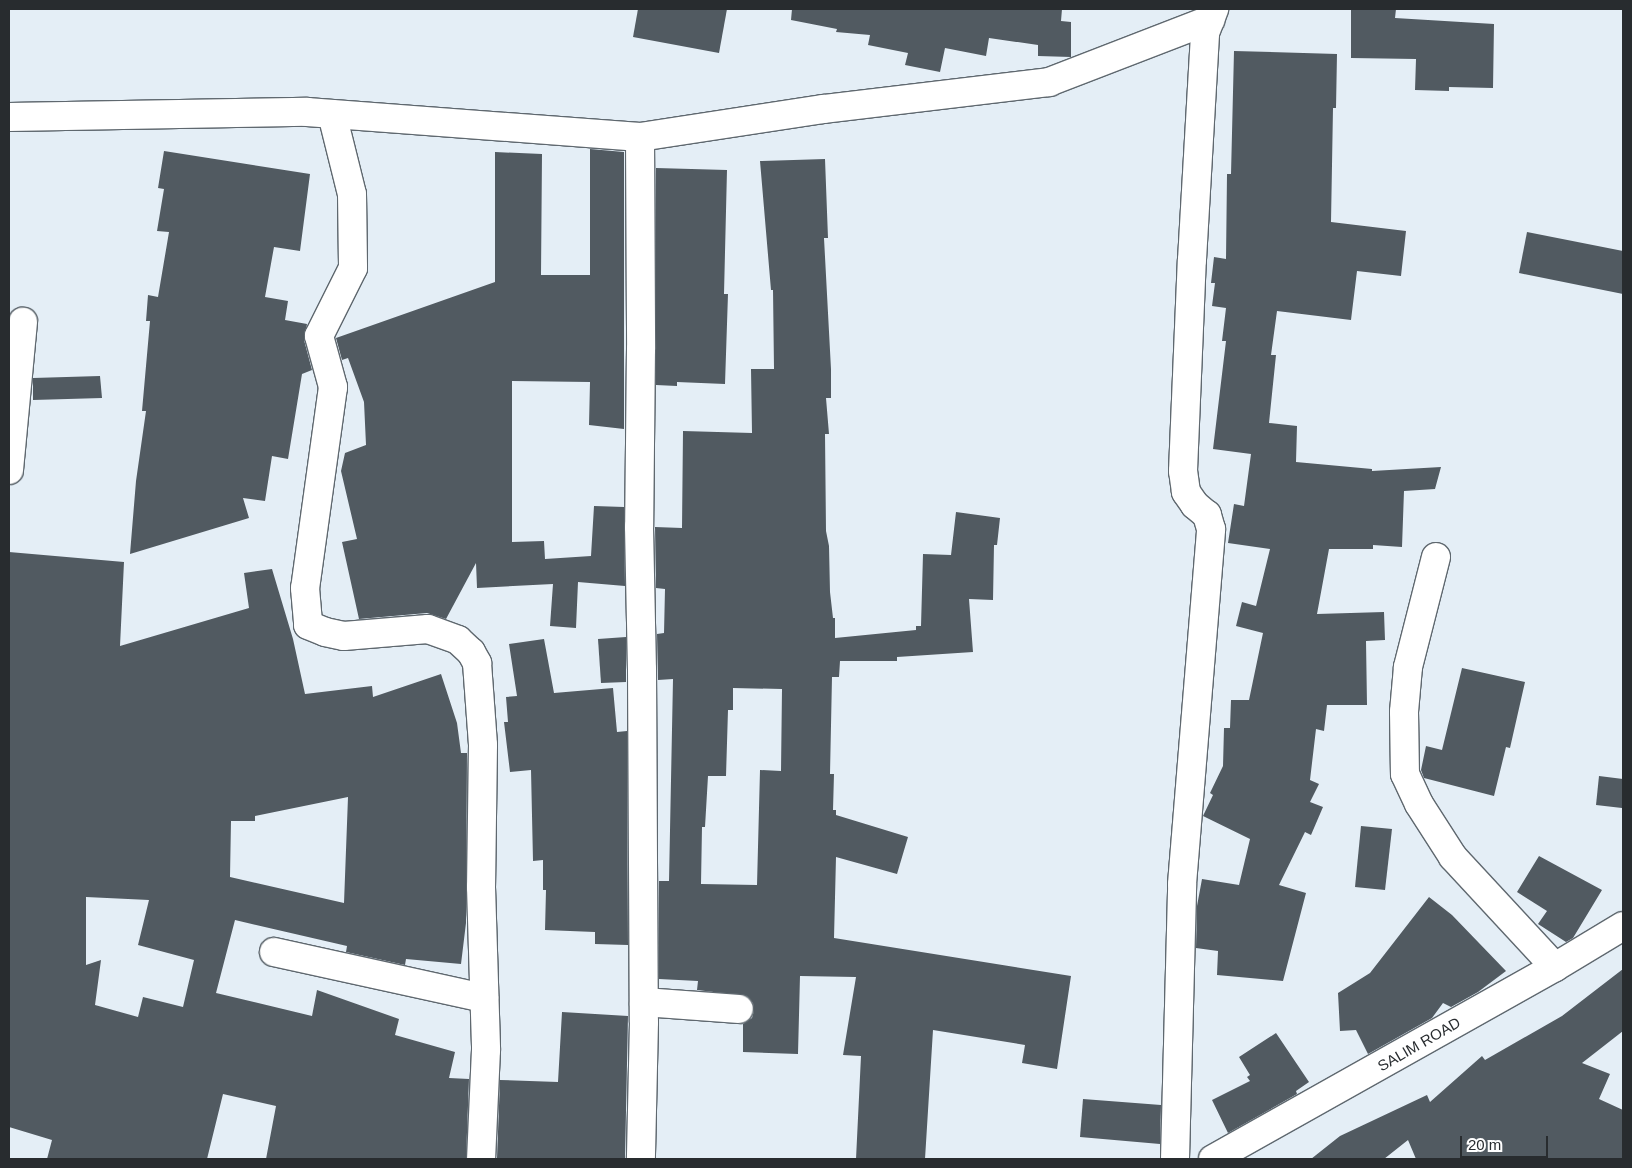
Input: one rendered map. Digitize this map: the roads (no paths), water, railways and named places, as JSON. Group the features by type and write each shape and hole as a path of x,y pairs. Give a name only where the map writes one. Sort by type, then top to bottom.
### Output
{"street":[{"path":"9,117 307,112 640,137 824,108 1049,82 1212,14"},
{"path":"1175,1159 1182,884 1211,529 1208,515 1195,505 1186,492 1183,471 1204,62 1206,33 1212,14"},
{"path":"332,114 352,194 353,268 319,336 333,387 305,588 308,625 325,632 344,636 428,629 458,640 471,652 477,663 483,745 481,887 486,1050 481,1159"},
{"path":"640,137 641,349 639,527 644,1002 641,1159"},
{"path":"9,470 23,322"},
{"path":"1436,557 1408,667 1404,712 1406,774 1418,804 1452,858 1555,968"},
{"name":"SALIM ROAD","path":"1213,1159 1237,1152 1555,968 1623,926"},
{"path":"274,952 484,998"},
{"path":"644,1002 739,1008"}]}
